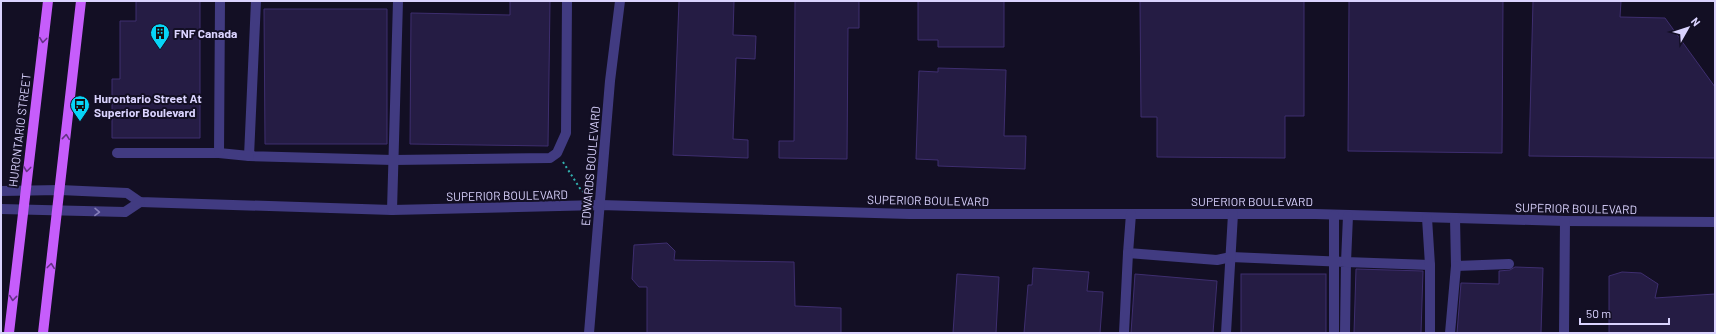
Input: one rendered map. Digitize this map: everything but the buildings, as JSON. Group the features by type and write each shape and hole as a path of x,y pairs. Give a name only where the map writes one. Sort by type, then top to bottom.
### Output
{"main road":[{"name":"HURONTARIO STREET","path":"9,333 48,1"},
{"path":"43,333 81,1"}],"street":[{"path":"219,154 220,1"},
{"path":"248,156 256,1"},
{"path":"392,210 398,1"},
{"path":"118,153 219,154 393,160 550,158 557,153 566,133 567,1"},
{"name":"EDWARDS BOULEVARD","path":"590,333 610,81 620,1"},
{"name":"SUPERIOR BOULEVARD","path":"1,191 60,190 127,193 140,202 392,210 600,205 909,214 1334,215 1565,222 1715,222"},
{"path":"1,209 125,212 140,202"},
{"path":"1124,333 1131,214"},
{"path":"1226,333 1233,214"},
{"path":"1334,215 1334,333"},
{"path":"1345,333 1348,216"},
{"path":"1427,218 1430,265 1430,333"},
{"path":"1450,333 1456,266 1455,218"},
{"path":"1564,333 1565,222"},
{"path":"1128,253 1217,260 1231,257 1430,265"},
{"path":"1456,266 1510,264"}],"path":[{"path":"557,153 581,190 600,205"}],"place":[{"name":"FNF Canada","path":"160,50"},
{"name":"Hurontario Street At Superior Boulevard","path":"80,122"}]}
